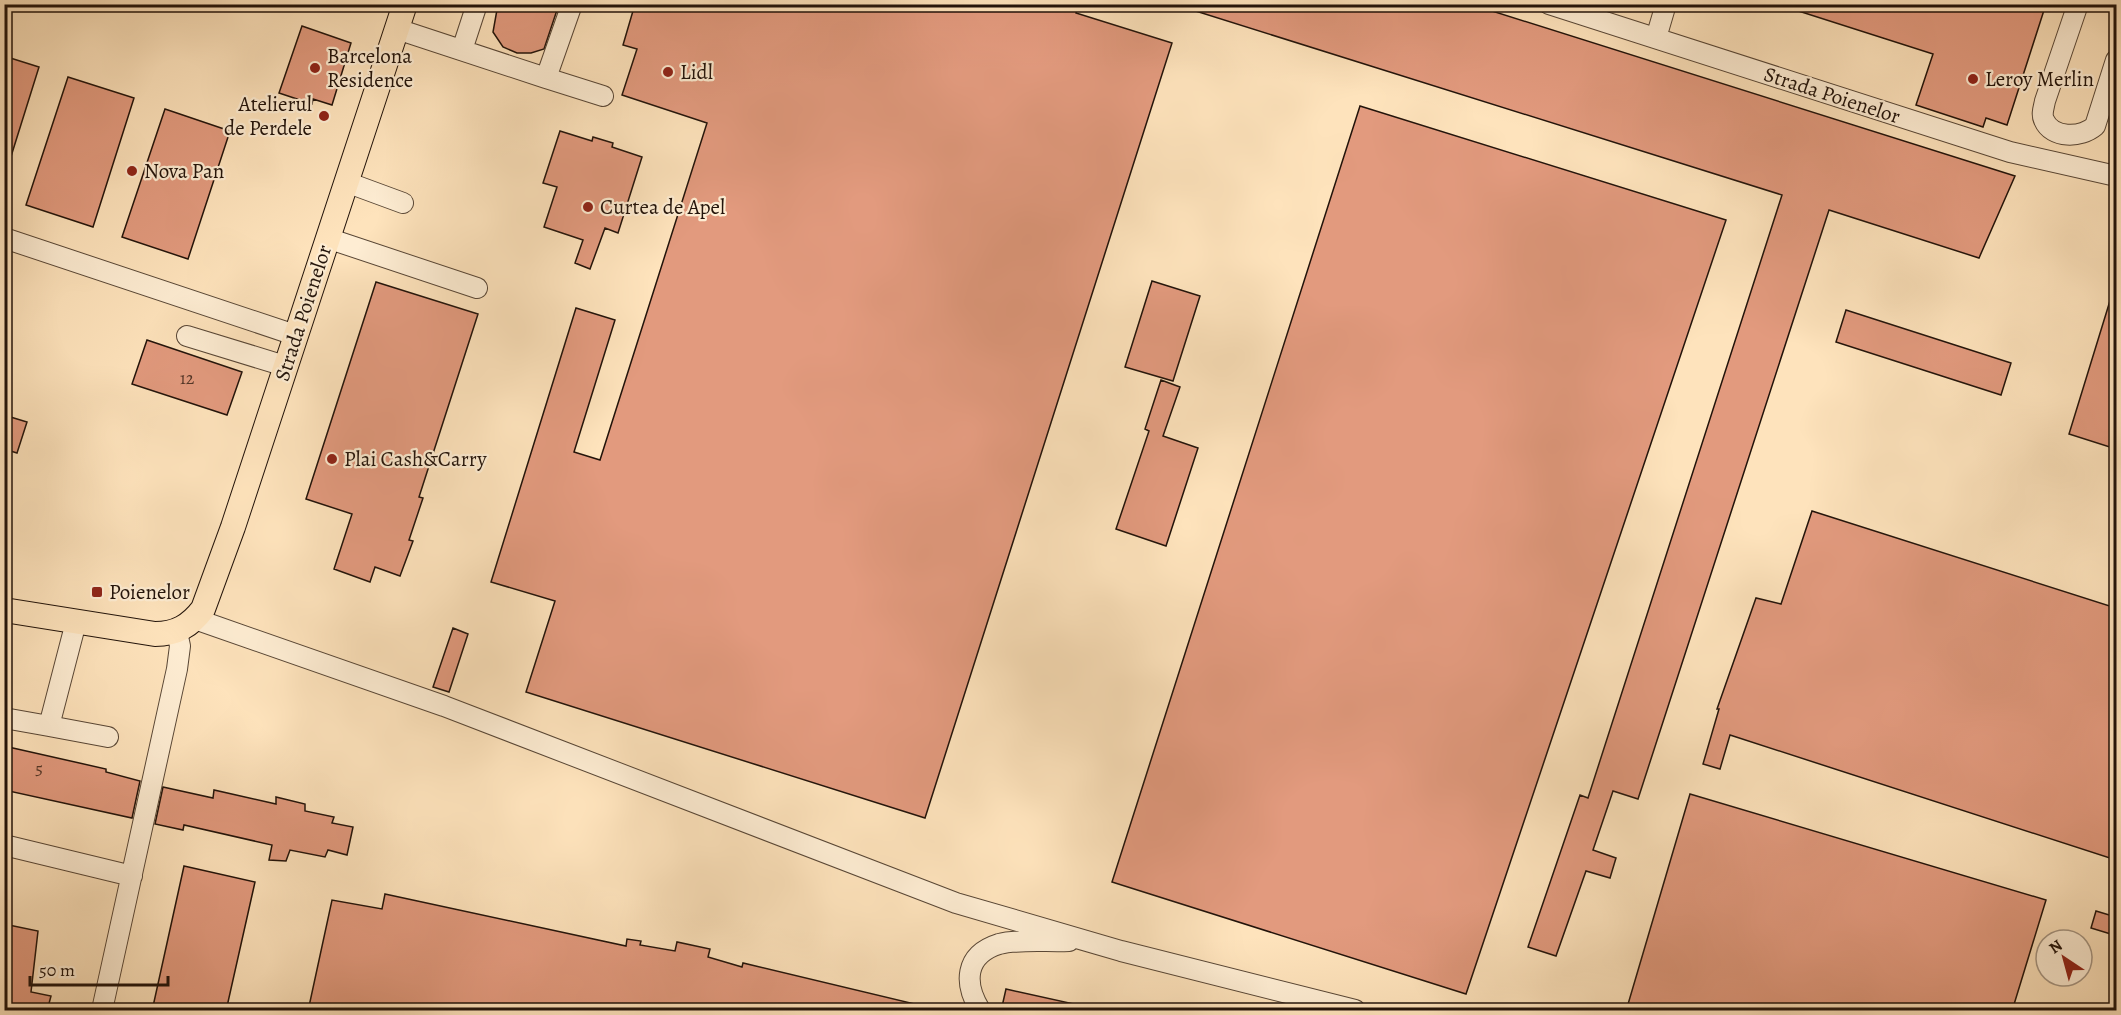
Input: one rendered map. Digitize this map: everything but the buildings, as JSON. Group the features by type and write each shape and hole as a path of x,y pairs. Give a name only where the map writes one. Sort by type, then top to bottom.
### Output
{"main road":[{"name":"Strada Poienelor","path":"186,626 210,597 405,4"},
{"path":"4,610 155,634 186,626"}],"street":[{"path":"462,50 477,4"},
{"path":"546,78 572,4"},
{"name":"Strada Poienelor","path":"1549,4 1606,13 1656,38 2010,152 2116,176"},
{"path":"1656,38 1666,4"},
{"path":"2078,4 2045,101 2043,114 2050,127 2058,133 2077,135 2087,133 2095,126 2116,60"},
{"path":"397,29 603,96"},
{"path":"346,182 403,203"},
{"path":"4,238 295,335"},
{"path":"327,238 477,288"},
{"path":"187,336 285,366"},
{"path":"49,726 76,622"},
{"path":"102,1011 186,626 444,706 956,903 1084,940 1355,1011"},
{"path":"4,718 108,737"},
{"path":"4,845 132,876"},
{"path":"980,1011 971,996 968,974 977,957 999,944 1084,940"}],"place":[{"name":"Barcelona Residence","path":"315,68"},
{"name":"Lidl","path":"668,72"},
{"name":"Leroy Merlin","path":"1973,79"},
{"name":"Atelierul de Perdele","path":"324,116"},
{"name":"Nova Pan","path":"132,171"},
{"name":"Curtea de Apel","path":"588,207"},
{"name":"Plai Cash&Carry","path":"332,459"},
{"name":"Poienelor","path":"97,592"}]}
